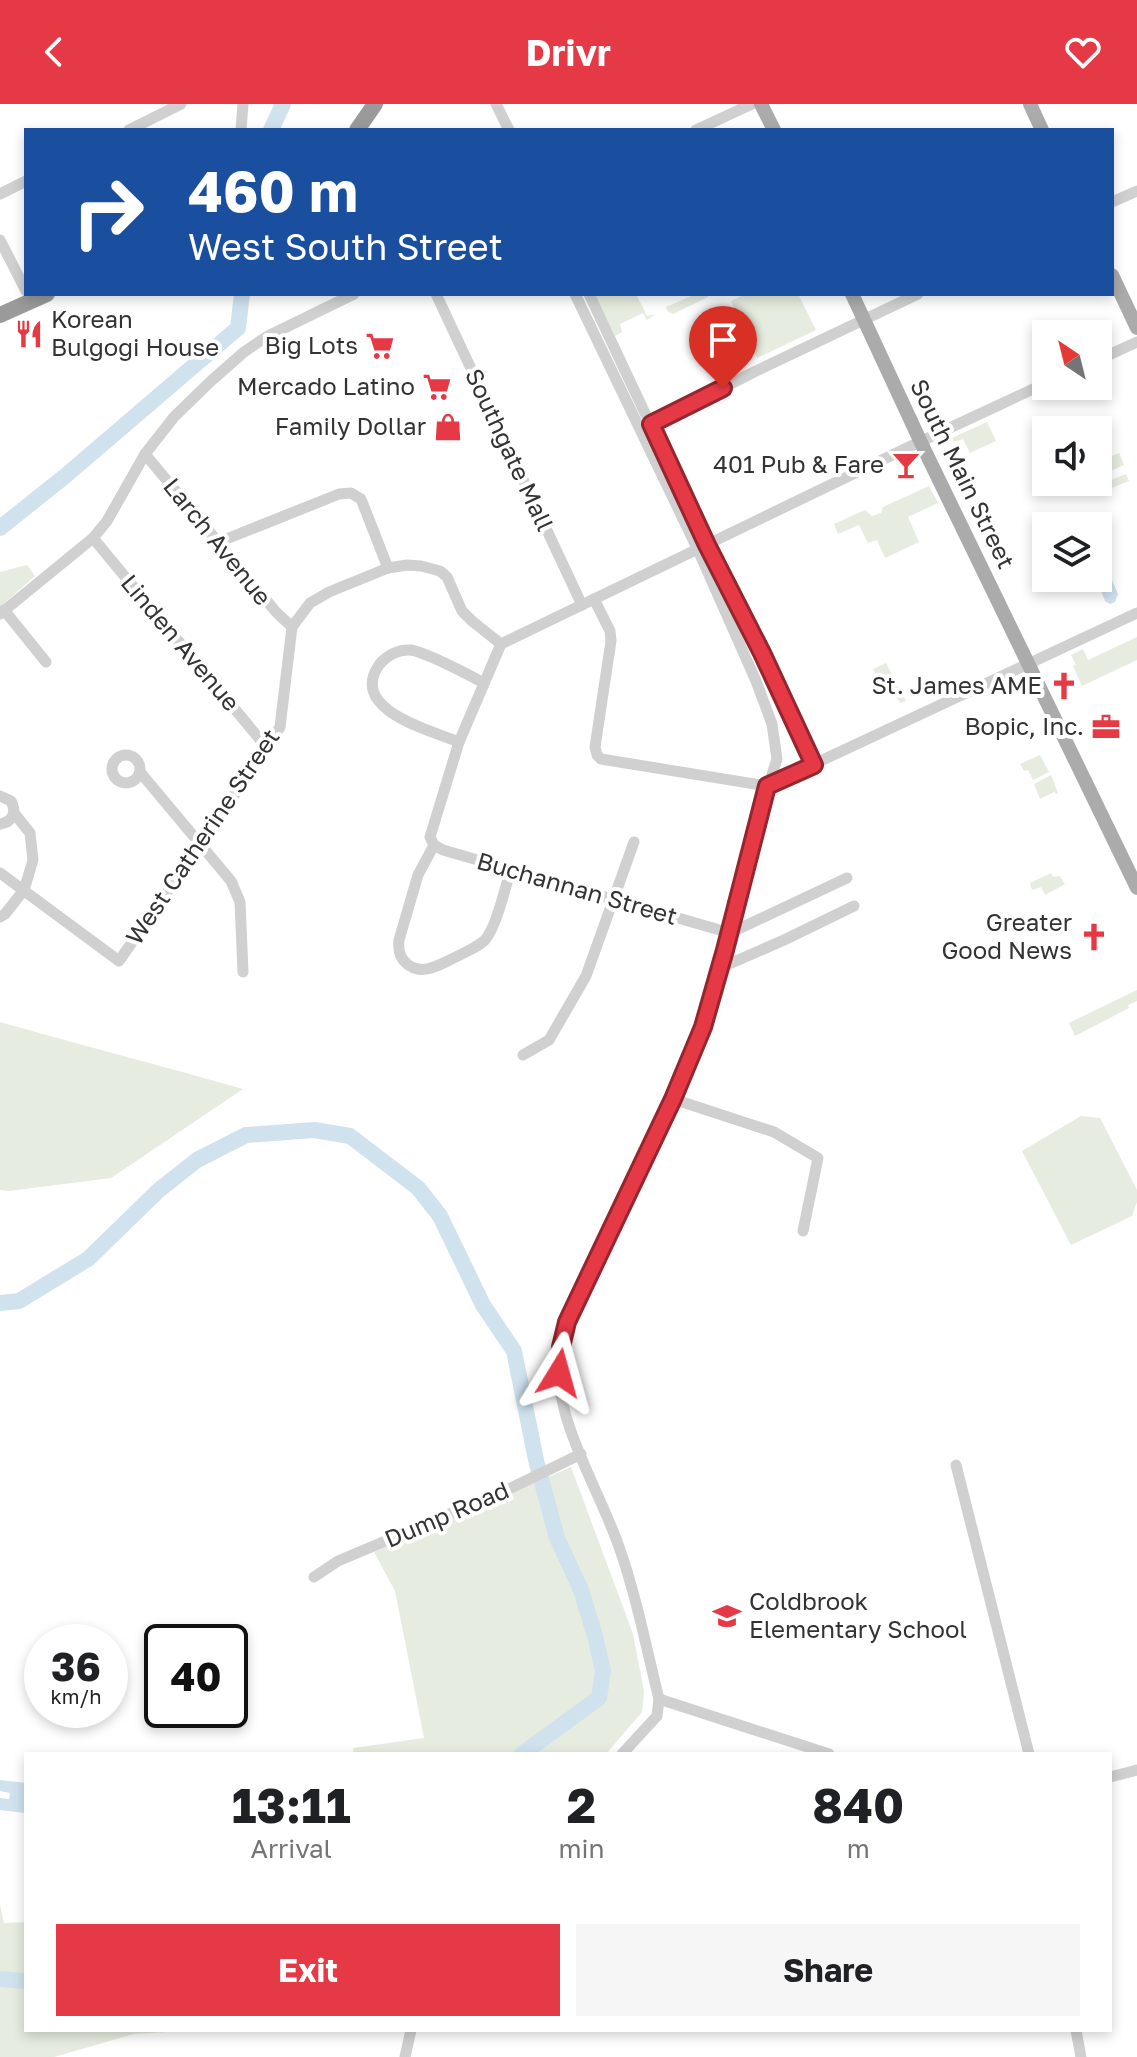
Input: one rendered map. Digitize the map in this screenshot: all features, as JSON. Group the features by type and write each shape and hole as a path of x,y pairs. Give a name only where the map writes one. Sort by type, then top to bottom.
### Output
{"highway":[{"path":"358,128 375,104"},
{"path":"0,315 27,296"}],"main road":[{"path":"761,104 773,128"},
{"path":"1030,104 1041,128"},
{"path":"1114,279 1137,328"},
{"name":"South Main Street","path":"853,296 1137,888"}],"street":[{"path":"133,128 181,104"},
{"path":"241,128 243,104"},
{"path":"496,104 508,128"},
{"path":"700,128 752,104"},
{"path":"0,194 24,182"},
{"path":"1114,201 1137,191"},
{"path":"0,240 24,287"},
{"path":"46,662 2,612 93,538 107,521 145,454 174,417 211,381 244,352 284,328 350,296"},
{"name":"Southgate Mall","path":"437,296 582,605"},
{"path":"576,296 646,427"},
{"path":"590,296 702,548 756,681 772,724 777,759 767,786 703,1027 673,1099 567,1322 561,1347 559,1373 564,1411 622,1556 659,1699 657,1716 624,1752"},
{"path":"646,427 914,296"},
{"path":"1112,354 1137,342"},
{"path":"511,869 486,939 424,970 414,968 402,959 398,950 399,940 418,875 432,841 459,742 501,644 1032,389"},
{"name":"Larch Avenue","path":"145,454 276,612 292,627"},
{"path":"219,542 339,494 351,493 361,499 388,568"},
{"name":"Linden Avenue","path":"93,538 267,748"},
{"path":"702,548 762,653 814,765"},
{"path":"292,627 310,603 329,592 388,568 421,566 440,571 447,577 462,611 501,644"},
{"path":"594,599 610,631 611,641 595,747 597,755 601,759 767,786 1137,613"},
{"name":"West Catherine Street","path":"24,890 119,961 280,727 292,627"},
{"path":"459,742 390,712 373,693 374,675 379,664 391,653 409,650 484,683"},
{"path":"140,772 231,881 240,902 243,972"},
{"path":"0,796 11,801 14,813 30,833 33,860 24,890 0,917"},
{"path":"0,824 9,821 14,813"},
{"name":"Buchannan Street","path":"432,841 443,850 730,933"},
{"path":"523,1055 549,1040 586,976 634,842"},
{"path":"0,873 24,890"},
{"path":"730,933 847,878"},
{"path":"720,968 854,906"},
{"path":"673,1099 774,1132 818,1158 803,1231"},
{"name":"Dump Road","path":"314,1577 338,1561 511,1488 581,1454"},
{"path":"956,1465 1028,1752"},
{"path":"659,1699 823,1752"},
{"path":"1112,1776 1137,1770"},
{"path":"405,2057 411,2032"},
{"path":"1076,2032 1081,2057"}],"shaded area":[{"path":"595,296 637,296 647,316 656,314 647,320 643,313 620,324 622,332 615,336"},
{"path":"691,296 708,297 673,314 666,307"},
{"path":"742,296 799,296 816,330 757,358 731,301"},
{"path":"987,422 996,441 970,453 963,439 954,442 952,438"},
{"path":"1119,453 1124,465 1112,471 1112,456"},
{"path":"1126,474 1129,481 1112,488 1112,480"},
{"path":"929,486 938,503 908,517 919,542 885,558 877,540 868,543 859,525 838,534 834,524 865,510 872,516 881,513 883,507"},
{"path":"27,565 35,576 0,607 0,572"},
{"path":"1137,637 1137,660 1082,686 1071,655 1083,649 1088,660"},
{"path":"886,663 906,701 901,703 893,693 887,696 873,669"},
{"path":"1040,755 1049,772 1033,780 1028,770 1024,771 1020,764"},
{"path":"1051,775 1058,793 1040,799 1034,784"},
{"path":"1051,873 1053,877 1060,876 1065,884 1045,895 1041,887 1032,890 1030,883"},
{"path":"1137,990 1137,1001 1128,1005 1129,1008 1075,1036 1069,1023"},
{"path":"0,1022 243,1089 111,1178 0,1190"},
{"path":"1081,1116 1100,1118 1137,1190 1137,1202 1132,1216 1071,1245 1022,1151"},
{"path":"571,1467 633,1634 644,1691 642,1712 608,1752 354,1752 353,1748 424,1738 395,1591 374,1552"},
{"path":"0,1905 4,1923 24,1922 24,2032 166,2032 134,2034 54,2057 0,2057"}],"water":[{"path":"1112,580 1118,594 1115,602 1110,604 1101,592 1112,592"},
{"path":"0,1780 24,1783 24,1813 0,1810 0,1798 9,1799 10,1793 0,1791"}],"waterway":[{"path":"272,128 283,104"},
{"path":"0,528 238,328 242,296"},
{"path":"0,1303 19,1301 88,1259 159,1190 197,1160 246,1135 314,1130 350,1136 418,1188 440,1216 483,1305 514,1351 536,1460 557,1538 581,1590 603,1671 599,1698 525,1752"},
{"path":"0,1979 24,1981"}],"place":[{"name":"Korean Bulgogi House","path":"29,334"},
{"name":"Big Lots","path":"380,346"},
{"name":"Mercado Latino","path":"437,387"},
{"name":"Family Dollar","path":"448,427"},
{"name":"401 Pub & Fare","path":"906,465"},
{"name":"St. James AME","path":"1064,686"},
{"name":"Bopic, Inc.","path":"1106,727"},
{"name":"Greater Good News","path":"1094,937"},
{"name":"Coldbrook Elementary School","path":"727,1616"}],"route":[{"path":"559,1373 567,1322 673,1099 703,1027 767,786 814,765 651,424 723,388"}]}
